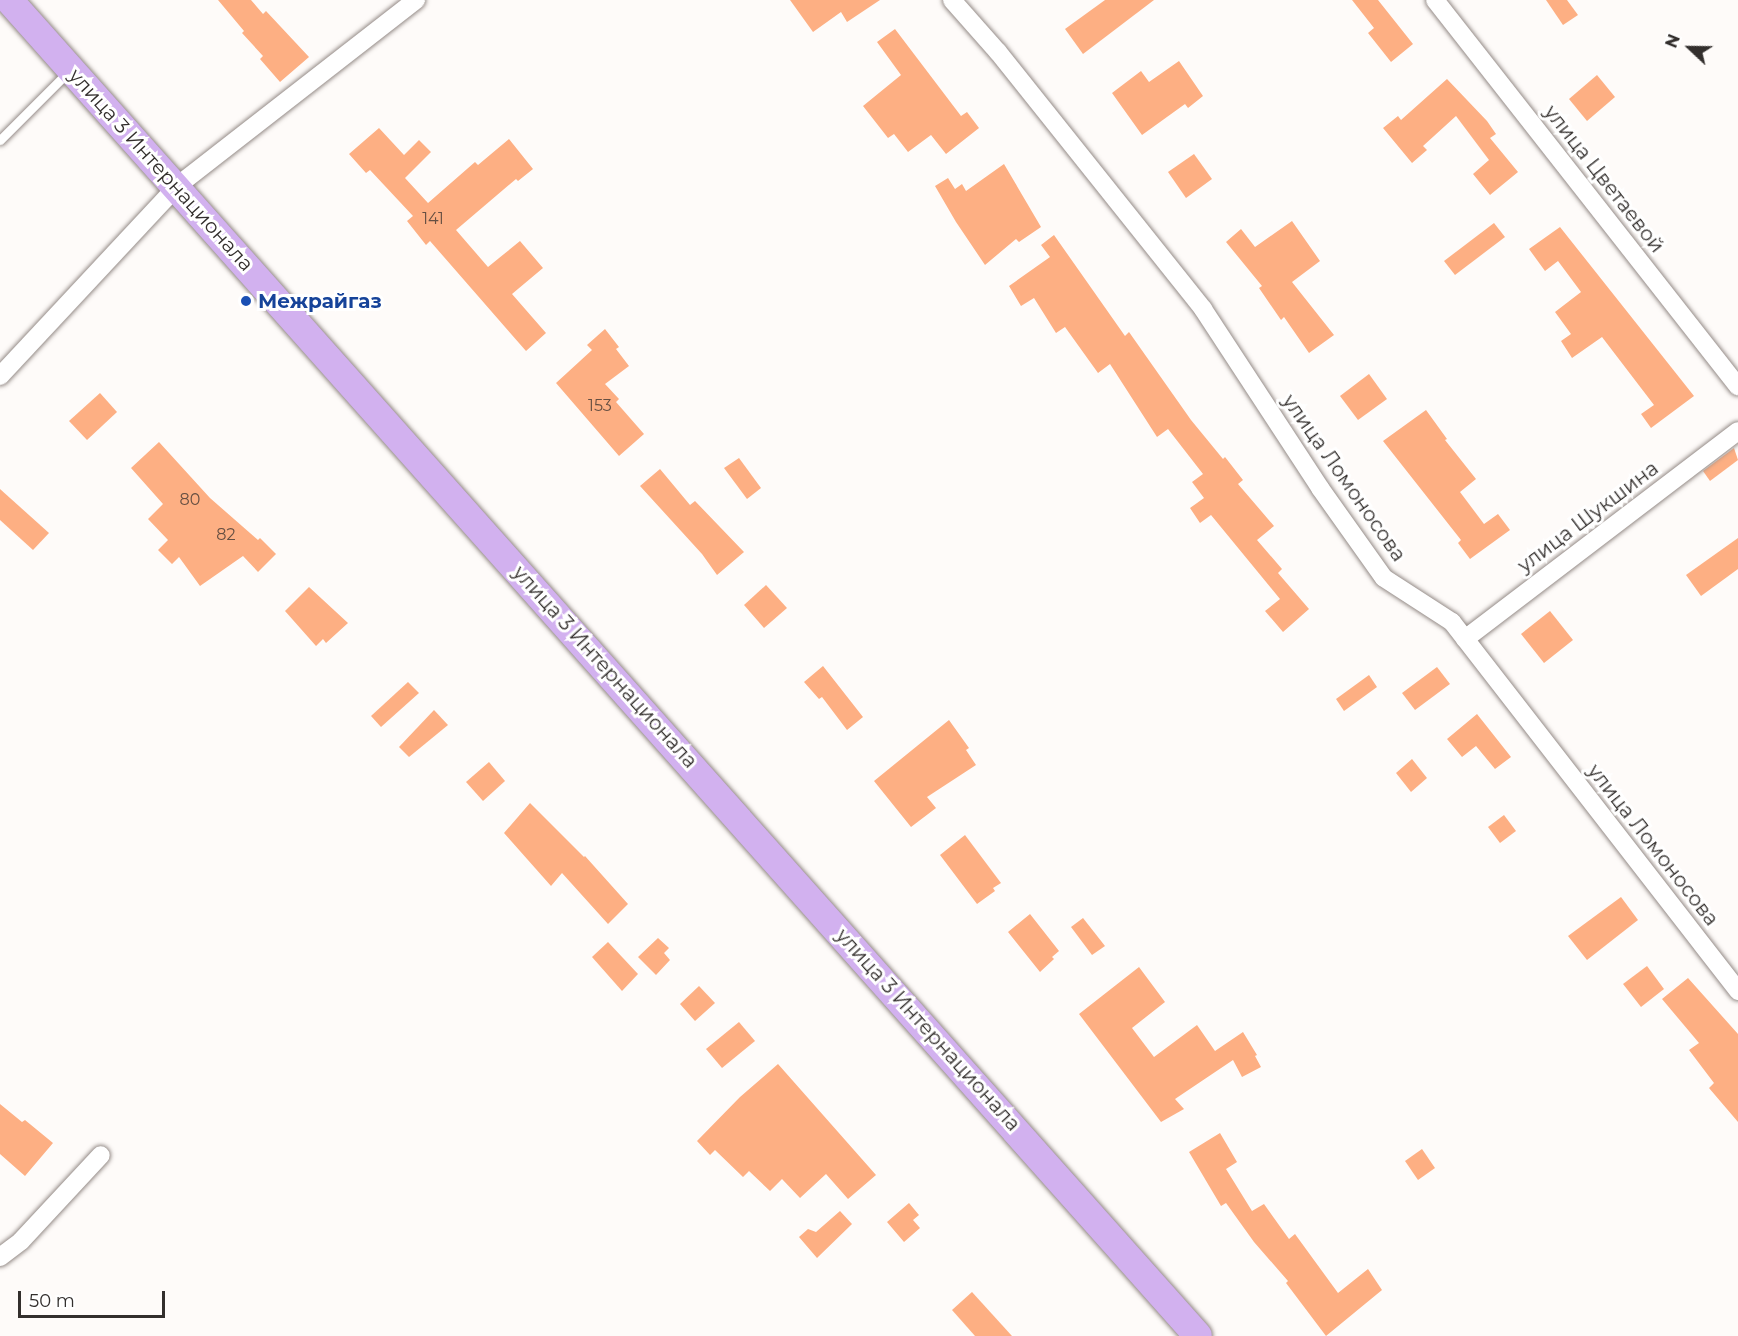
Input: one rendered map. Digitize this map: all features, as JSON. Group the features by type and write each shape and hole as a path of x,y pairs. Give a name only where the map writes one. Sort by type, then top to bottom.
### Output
{"main road":[{"name":"улица 3 Интернационала","path":"9,0 177,186 1198,1336"}],"street":[{"path":"0,376 177,186 416,0"},
{"name":"улица Ломоносова","path":"952,0 998,52 1203,309 1320,488 1384,578 1452,622 1738,991"},
{"name":"улица Цветаевой","path":"1435,0 1738,386"},
{"name":"улица Шукшина","path":"1465,639 1738,431"},
{"path":"0,1257 21,1241 100,1155"}],"lane":[{"path":"0,140 70,70"}],"building":[{"path":"218,0 251,0 263,14 266,11 309,57 280,82 260,59 263,56 242,33 244,31"},
{"path":"790,0 880,0 847,22 841,12 813,32"},
{"path":"1105,0 1154,0 1083,54 1065,29"},
{"path":"1352,0 1378,0 1413,44 1391,62 1368,33 1374,28"},
{"path":"1546,0 1567,0 1578,15 1563,25"},
{"path":"895,29 961,116 967,112 979,128 946,154 931,135 908,152 894,134 888,138 863,106 901,75 877,42"},
{"path":"1179,61 1203,96 1188,108 1185,104 1142,135 1112,93 1141,71 1149,82"},
{"path":"1597,75 1615,97 1587,121 1569,99"},
{"path":"1447,79 1487,121 1496,134 1490,138 1518,172 1490,195 1473,174 1489,160 1456,116 1423,146 1427,150 1412,163 1383,128 1398,116 1401,120"},
{"path":"379,128 404,155 419,140 431,152 405,178 428,203 475,162 478,165 509,139 533,169 518,181 516,179 456,230 488,267 520,241 543,268 512,294 546,333 526,351 430,241 426,245 407,221 413,216 370,170 366,173 349,154"},
{"path":"1194,154 1212,179 1186,198 1168,172"},
{"path":"1004,164 1041,227 1019,242 1016,239 985,265 935,186 948,178 955,189 962,184 966,191"},
{"path":"1292,221 1320,261 1292,282 1334,335 1309,353 1284,317 1281,320 1259,288 1262,286 1226,242 1241,229 1255,247"},
{"path":"1494,223 1505,237 1455,275 1444,261"},
{"path":"1560,227 1694,396 1651,428 1641,414 1654,405 1602,337 1572,358 1561,341 1571,334 1555,312 1581,292 1558,261 1545,271 1529,249"},
{"path":"1054,235 1125,336 1129,332 1191,420 1243,480 1238,484 1274,526 1257,540 1282,569 1278,573 1309,609 1283,632 1265,611 1280,599 1211,515 1200,523 1190,508 1204,498 1192,482 1203,474 1168,429 1157,437 1110,364 1098,373 1065,327 1056,333 1034,298 1021,306 1009,286 1050,257 1041,245"},
{"path":"605,329 619,347 616,349 629,366 605,384 619,399 616,402 644,434 619,456 556,383 592,350 587,345"},
{"path":"1369,374 1387,399 1358,420 1340,396"},
{"path":"100,393 117,412 87,440 69,421"},
{"path":"1426,410 1447,439 1445,440 1476,479 1460,492 1484,524 1498,514 1510,530 1470,559 1458,543 1461,540 1383,441"},
{"path":"159,442 210,498 258,540 260,538 276,554 258,572 243,556 200,586 179,557 172,564 158,550 168,540 148,519 163,504 131,468"},
{"path":"1734,448 1738,460 1710,481 1703,471"},
{"path":"739,458 761,488 747,499 724,468"},
{"path":"660,469 690,505 695,501 744,552 717,575 702,554 640,486"},
{"path":"0,489 49,533 33,550 0,520"},
{"path":"1738,538 1738,569 1701,596 1686,575"},
{"path":"766,585 787,608 764,628 744,605"},
{"path":"309,587 348,623 326,643 323,639 316,646 285,611"},
{"path":"1550,611 1573,640 1544,663 1521,634"},
{"path":"823,666 863,717 847,730 822,697 819,699 804,682"},
{"path":"1437,667 1450,684 1415,710 1402,693"},
{"path":"1369,675 1377,687 1344,711 1336,699"},
{"path":"408,682 419,693 381,727 371,716"},
{"path":"434,710 448,725 409,757 399,747"},
{"path":"1477,714 1511,757 1495,769 1476,746 1462,757 1447,739"},
{"path":"949,720 969,748 966,750 976,765 927,797 936,808 911,827 874,781"},
{"path":"1412,759 1427,778 1411,792 1396,773"},
{"path":"489,762 505,781 483,801 466,782"},
{"path":"530,803 585,856 628,904 608,924 562,873 551,886 504,833"},
{"path":"1504,815 1516,831 1500,843 1488,827"},
{"path":"965,835 1001,883 993,888 995,891 977,904 940,855"},
{"path":"1621,897 1638,920 1587,960 1568,936"},
{"path":"1030,914 1059,951 1040,972 1008,932"},
{"path":"1083,918 1105,946 1092,955 1071,927"},
{"path":"658,938 669,948 664,953 670,960 656,975 638,957"},
{"path":"608,942 638,974 622,991 592,957"},
{"path":"1647,966 1664,989 1641,1007 1623,984"},
{"path":"1139,967 1165,1002 1132,1028 1154,1057 1197,1025 1215,1051 1243,1032 1257,1055 1255,1056 1261,1067 1242,1077 1233,1060 1175,1099 1184,1109 1161,1122 1079,1014"},
{"path":"1688,978 1738,1034 1738,1122 1709,1088 1714,1083 1689,1050 1699,1043 1662,999"},
{"path":"699,986 715,1003 695,1021 680,1004"},
{"path":"739,1022 755,1041 722,1068 706,1049"},
{"path":"778,1064 876,1175 848,1199 826,1174 800,1198 782,1179 770,1191 749,1171 743,1177 715,1150 710,1155 697,1141 740,1097"},
{"path":"0,1104 22,1122 25,1120 53,1143 25,1176 0,1154"},
{"path":"1220,1133 1237,1162 1226,1169 1252,1211 1264,1204 1289,1239 1295,1234 1338,1293 1368,1269 1382,1290 1326,1336 1286,1283 1288,1281 1254,1242 1226,1203 1221,1206 1189,1152"},
{"path":"1422,1149 1435,1168 1418,1180 1405,1161"},
{"path":"909,1203 919,1215 913,1220 920,1228 904,1242 887,1222"},
{"path":"840,1211 852,1224 817,1258 799,1237 808,1229 816,1232"},
{"path":"972,1292 1012,1336 975,1336 952,1310"}],"place":[{"name":"Межрайгаз","path":"246,301"}]}
